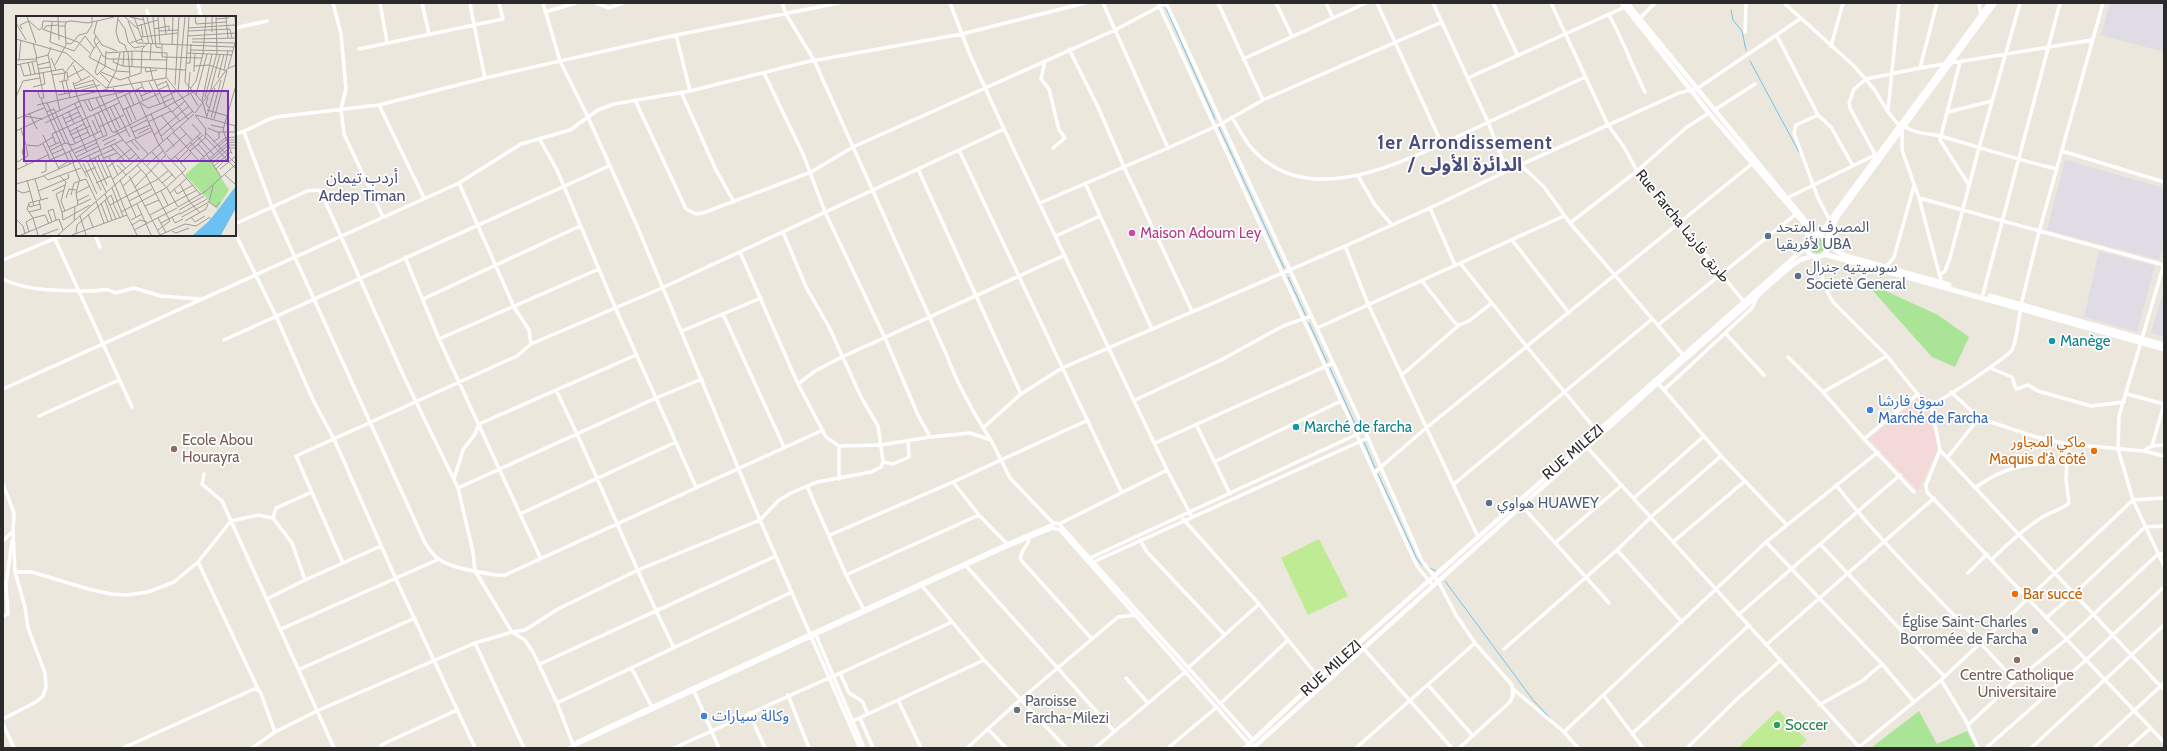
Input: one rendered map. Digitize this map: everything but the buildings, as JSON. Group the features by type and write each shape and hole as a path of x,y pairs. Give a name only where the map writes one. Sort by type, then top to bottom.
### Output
{"main road":[{"path":"1827,242 1843,255 1886,266 1942,285 1983,294 2021,307"},
{"path":"1824,254 2142,340 2164,344"},
{"path":"2142,340 2164,349"}],"street":[{"path":"198,3 201,16"},
{"path":"333,3 340,34 346,89 340,109 344,134 383,217"},
{"path":"380,3 387,42"},
{"path":"422,3 429,34"},
{"path":"470,3 485,78"},
{"path":"359,49 503,19 499,3"},
{"path":"543,3 560,61 588,117 637,226 760,520 864,748"},
{"path":"545,12 576,3"},
{"path":"596,3 609,8 623,3"},
{"path":"782,3 786,14 814,60 930,317 954,375 1014,483 1054,524"},
{"path":"236,134 244,132 265,120 276,117 379,105 485,78 676,35 839,3"},
{"path":"950,3 1004,129 1109,349 1135,400 1167,470 1192,517"},
{"path":"3,389 424,198 459,184 521,144 540,140 570,130 598,110 614,104 681,92 814,60 962,34 1085,3"},
{"path":"1103,3 1168,148"},
{"path":"635,100 686,210 696,214 703,214 810,172 853,147 986,89 1069,49 1115,30 1159,5 1166,3 1221,124 1334,363 1426,568 1438,581 1456,616 1475,643 1514,689 1564,732 1578,748"},
{"path":"1218,3 1263,100"},
{"path":"1276,3 1292,36"},
{"path":"1326,3 1333,18"},
{"path":"1243,59 1366,3"},
{"path":"1377,3 1442,144"},
{"path":"1433,3 1488,122 1507,171"},
{"path":"1493,3 1518,56"},
{"name":"Rue Farcha طريق فارشا","path":"1551,3 1608,126 1624,147 1637,171 1679,224 1746,303"},
{"path":"1640,18 1655,3"},
{"path":"1745,32 1746,3"},
{"path":"1784,3 1866,79 1888,112 1901,127 1940,136 2018,160 2057,169"},
{"path":"1831,46 1843,3"},
{"path":"1888,112 1899,3"},
{"path":"1920,68 1937,3"},
{"path":"1979,3 1981,16"},
{"path":"1814,256 1824,254 1827,242 1838,216 1990,3"},
{"path":"1808,240 1818,235 1830,222 1876,157 1951,63 1995,3"},
{"path":"1940,275 1946,269 1950,258 2020,3"},
{"path":"1983,294 2060,3"},
{"path":"1932,405 2008,356 2012,350 2039,232 2103,3"},
{"path":"1468,78 1609,15 1625,4"},
{"path":"1625,4 1640,18 1716,109 1787,198 1818,235 1827,242"},
{"path":"1625,4 1692,88 1709,113 1805,225 1808,240 1806,246 1808,252 1814,256 1824,284 1833,302 1887,356 1923,401 1932,405"},
{"path":"1159,5 1417,566 1433,586"},
{"path":"147,11 149,16"},
{"path":"1609,15 1623,41 1627,55 1645,92"},
{"path":"983,428 1021,394 1062,368 1345,246 1692,88 1698,88 1800,19"},
{"path":"236,28 267,21"},
{"path":"1040,203 1215,127 1263,100 1395,41 1442,22"},
{"path":"676,35 690,90"},
{"path":"1777,36 1818,115 1831,127 1854,166"},
{"path":"1876,157 1850,108 1854,90 1866,79 1920,68 2092,40"},
{"path":"1069,49 1098,107 1124,167 1192,311"},
{"path":"1045,61 1041,79 1049,89 1059,130 1066,138 1053,148"},
{"path":"1960,62 1948,112 1940,136 1940,142 1969,185"},
{"path":"764,73 810,172 825,212 885,338 918,415 930,437"},
{"path":"1232,117 1255,152 1280,169 1303,176 1320,179 1358,176 1395,164 1442,144 1585,77"},
{"path":"1716,109 1755,84"},
{"path":"681,92 716,170 734,202"},
{"path":"1948,112 1992,101"},
{"path":"379,105 424,198"},
{"path":"1570,223 1637,171 1687,128 1709,113"},
{"path":"1818,115 1796,125 1794,133 1830,222"},
{"path":"1901,127 1902,150 1919,198 1942,285"},
{"path":"343,563 296,456 458,381 517,356 531,344 662,288 1004,129"},
{"path":"244,132 272,207 372,422 413,517 430,550 437,560 449,566 492,575 505,574 823,430"},
{"path":"540,140 564,186 636,355 696,487"},
{"path":"959,150 1121,491"},
{"path":"2062,152 2164,182"},
{"path":"1787,198 1876,157"},
{"path":"1374,473 1380,466 1426,428 1527,348 1752,163"},
{"path":"1521,165 1544,187 1564,216 1685,357"},
{"path":"224,340 477,224 609,166"},
{"path":"918,169 1021,394"},
{"path":"1358,176 1372,200 1392,225"},
{"path":"1085,183 1152,329"},
{"path":"459,184 514,307 529,330 531,344"},
{"path":"1886,266 1894,257 1914,186"},
{"path":"236,224 306,191 318,190 330,210 416,401 458,488 473,552 475,571 512,632 525,640 540,664 574,747"},
{"path":"1919,198 2164,265 2127,394 2119,416 2118,449 2133,500 2164,566"},
{"path":"1430,208 1455,265"},
{"path":"1658,326 1796,214"},
{"path":"1056,236 1100,216"},
{"path":"1317,328 1564,216"},
{"path":"424,299 580,226"},
{"path":"252,748 275,732 319,710 475,643 512,632 525,630 558,609 638,570 760,520 779,500 807,486 871,472 881,467 884,462 878,426 842,357 829,327 806,287 783,232"},
{"path":"236,235 276,316 313,400 334,439 395,577 475,748"},
{"path":"3,260 61,236"},
{"path":"95,236 100,247"},
{"path":"55,239 132,407"},
{"path":"1512,240 1569,313"},
{"path":"1345,246 1368,304 1478,537"},
{"name":"RUE MILEZI","path":"1248,744 1428,580 1585,445 1746,303 1806,246"},
{"path":"740,252 798,384 826,437 839,446 881,445 930,437 970,433 991,440"},
{"path":"798,384 815,371 842,357 1065,255"},
{"name":"RUE MILEZI","path":"1746,303 1758,295 1800,260 1814,256"},
{"path":"405,257 458,381 540,557"},
{"path":"1460,263 1527,348 1597,431"},
{"path":"440,339 599,269"},
{"path":"3,279 22,286 78,291 107,289 115,293 134,288 161,296 202,298"},
{"path":"1422,281 1452,319 1459,325"},
{"path":"1664,390 1726,334 1752,308 1758,295"},
{"path":"682,331 761,298"},
{"path":"1402,375 1459,325 1469,321 1492,303"},
{"path":"723,314 784,447"},
{"path":"1135,400 1221,360 1284,326 1311,316"},
{"path":"1454,484 1652,319"},
{"path":"1726,334 1764,375"},
{"path":"454,479 464,450 475,434 479,424 636,355"},
{"path":"1823,392 1887,356"},
{"name":"RUE MILEZI","path":"1256,747 1363,648 1522,506 1585,445 1597,431 1658,383 1685,357"},
{"path":"1788,357 1823,392 1864,439 1900,475 1914,492"},
{"path":"1155,443 1334,363"},
{"path":"1990,368 2012,377 2016,389 2028,385 2038,390 2092,406 2124,402"},
{"path":"458,488 656,398 702,379"},
{"path":"39,416 119,380"},
{"path":"1658,383 1721,456 1787,525"},
{"path":"556,390 577,434 596,480 607,499 615,523 638,570 655,612 674,648"},
{"path":"1951,392 1979,418 2036,437 2068,444 2143,451 2164,456"},
{"path":"1864,439 1918,394"},
{"path":"2127,394 2164,404 2152,446"},
{"path":"1214,462 1341,401"},
{"path":"1932,405 1940,450 1926,487 1927,492 2164,742"},
{"path":"1948,458 1979,418"},
{"path":"830,535 953,482 1088,420"},
{"path":"1196,424 1230,494"},
{"path":"1089,559 1364,431"},
{"path":"1634,498 1704,436"},
{"path":"1092,562 1368,438"},
{"path":"884,462 893,464 909,457 908,441"},
{"path":"520,514 676,442"},
{"path":"1992,559 2019,534 2041,518 2066,506 2069,503 2066,479 2068,444"},
{"path":"1585,445 1674,542 1819,705 1859,747 1941,680 2133,500 2164,498"},
{"path":"2143,451 2152,446 2164,445"},
{"path":"839,446 839,479"},
{"path":"1940,450 2132,653 2164,690"},
{"path":"1564,732 1717,590 1766,542 1878,452"},
{"path":"1504,650 1721,456"},
{"path":"1975,488 1986,480 2018,466 2038,464"},
{"path":"569,748 574,747 1007,544 1054,524 1059,524 1121,491 1167,470"},
{"path":"204,474 202,484 222,501 319,710 334,748"},
{"path":"1738,614 1856,511 1900,475"},
{"path":"1674,542 1745,481"},
{"path":"953,482 979,515 1007,544"},
{"path":"3,484 14,513 6,584 8,614 3,616"},
{"path":"1556,542 1622,485"},
{"path":"807,486 830,535 846,575 864,610"},
{"path":"1836,486 1856,511 2015,681"},
{"path":"273,518 276,508 312,492"},
{"path":"1766,645 1883,540 1934,498"},
{"path":"1522,506 1556,542 1609,603"},
{"path":"846,575 979,515"},
{"path":"15,572 32,572 88,590 127,595 148,592 174,582 198,562 219,539 231,521 258,516 273,518 292,543 305,580"},
{"path":"1182,516 1259,604 1287,641 1319,678"},
{"path":"1059,524 1089,559"},
{"path":"2046,618 2075,593 2145,527 2164,526"},
{"path":"574,747 577,742 652,706 1053,528 1057,528 1092,562 1221,703 1253,740 1256,747"},
{"path":"3,540 13,531"},
{"path":"3,718 36,702 43,696 46,687 45,673 28,628 25,607 15,572 13,531"},
{"path":"1029,538 1029,542 1022,551 1021,560 1092,639"},
{"path":"1140,540 1147,552 1224,634"},
{"path":"1766,542 1882,664 1914,702"},
{"path":"1820,544 1848,572 1944,676"},
{"path":"268,599 305,580 381,546"},
{"path":"1617,550 1682,622"},
{"path":"1968,573 1986,554"},
{"path":"1968,725 2015,681 2067,639 2158,554 2164,554"},
{"path":"540,664 776,556"},
{"path":"281,629 395,577 437,560"},
{"path":"198,562 260,691 275,732"},
{"path":"1092,562 1248,744 1256,747"},
{"path":"967,566 1114,732"},
{"path":"923,587 984,660 1066,748"},
{"path":"1986,748 2086,660 2164,587"},
{"path":"557,703 632,669 792,592"},
{"path":"1188,668 1259,604"},
{"path":"968,748 1021,699 1118,617 1136,615"},
{"path":"300,669 415,618"},
{"path":"674,748 788,695 832,677 952,622"},
{"path":"2031,748 2164,625"},
{"path":"1632,734 1748,626"},
{"path":"1221,703 1287,641"},
{"path":"475,643 524,748"},
{"path":"1356,748 1475,643"},
{"path":"1363,648 1452,748"},
{"path":"853,721 984,660"},
{"path":"1687,748 1736,700 1780,661"},
{"path":"1819,705 1862,681 1882,664"},
{"path":"632,669 652,706"},
{"path":"1095,748 1185,672"},
{"path":"840,673 849,693 862,701 868,714"},
{"path":"832,677 860,748"},
{"path":"1126,678 1148,702"},
{"path":"1941,680 1968,725 1978,748"},
{"path":"2094,748 2164,683"},
{"path":"1428,685 1472,736"},
{"path":"124,748 254,689 260,691"},
{"path":"1460,748 1510,702 1514,689"},
{"path":"694,691 719,748"},
{"path":"788,695 809,748"},
{"path":"1604,696 1644,748"},
{"path":"898,700 920,748"},
{"path":"1168,748 1217,707"},
{"path":"381,745 457,710"},
{"path":"749,713 765,748"},
{"path":"860,718 873,748"},
{"path":"3,724 14,748"},
{"path":"2128,748 2152,728"},
{"path":"988,729 1006,748"},
{"path":"1244,748 1248,744"}],"shaded area":[{"path":"2110,3 2164,3 2164,52 2101,35"},
{"path":"2065,160 2164,188 2164,241 2159,260 2047,230"},
{"path":"2099,251 2155,266 2137,332 2084,317"},
{"path":"2164,290 2164,337 2151,333"},
{"path":"1916,400 1931,420 1938,448 1918,491 1869,439"}],"green space":[{"path":"1817,237 1823,239 1825,245 1823,251 1817,253 1811,251 1809,245 1811,239"},
{"path":"1864,281 1938,315 1969,337 1955,367 1932,357"},
{"path":"1319,539 1348,596 1308,615 1281,558"},
{"name":"Soccer","path":"1778,710 1807,740 1798,748 1738,748"},
{"path":"1919,711 1937,744 1967,731 1976,748 1871,748"}],"waterway":[{"path":"1166,8 1215,119"},
{"path":"1731,10 1733,20 1742,31 1746,50"},
{"path":"1750,61 1799,152"},
{"path":"1219,127 1284,268"},
{"path":"1288,277 1306,316"},
{"path":"1309,323 1327,362"},
{"path":"1330,368 1358,431"},
{"path":"1364,442 1375,468"},
{"path":"1378,474 1416,557 1422,565"},
{"path":"1430,568 1436,571"},
{"path":"1445,581 1533,700 1549,717"}],"place":[{"name":"Maison Adoum Ley","path":"1132,233"},
{"name":"المصرف المتحد لأفريقيا UBA","path":"1768,236"},
{"name":"سوسيتيه جنرال Societè General","path":"1798,276"},
{"name":"Manège","path":"2052,341"},
{"name":"سوق فارشا Marché de Farcha","path":"1870,410"},
{"name":"Marché de farcha","path":"1296,427"},
{"name":"Ecole Abou Hourayra","path":"174,449"},
{"name":"ماكي المجاور Maquis d'à côté","path":"2094,451"},
{"name":"هواوي HUAWEY","path":"1489,503"},
{"name":"Bar succé","path":"2015,594"},
{"name":"Église Saint-Charles Borromée de Farcha","path":"2035,631"},
{"name":"Centre Catholique Universitaire","path":"2017,660"},
{"name":"Paroisse Farcha-Milezi","path":"1017,710"},
{"name":"وكالة سيارات","path":"704,716"},
{"name":"Soccer","path":"1777,725"}],"district":[{"name":"1er Arrondissement / الدائرة الأولى","path":"1465,153"},
{"name":"أردب تيمان Ardep Timan","path":"362,186"}]}
